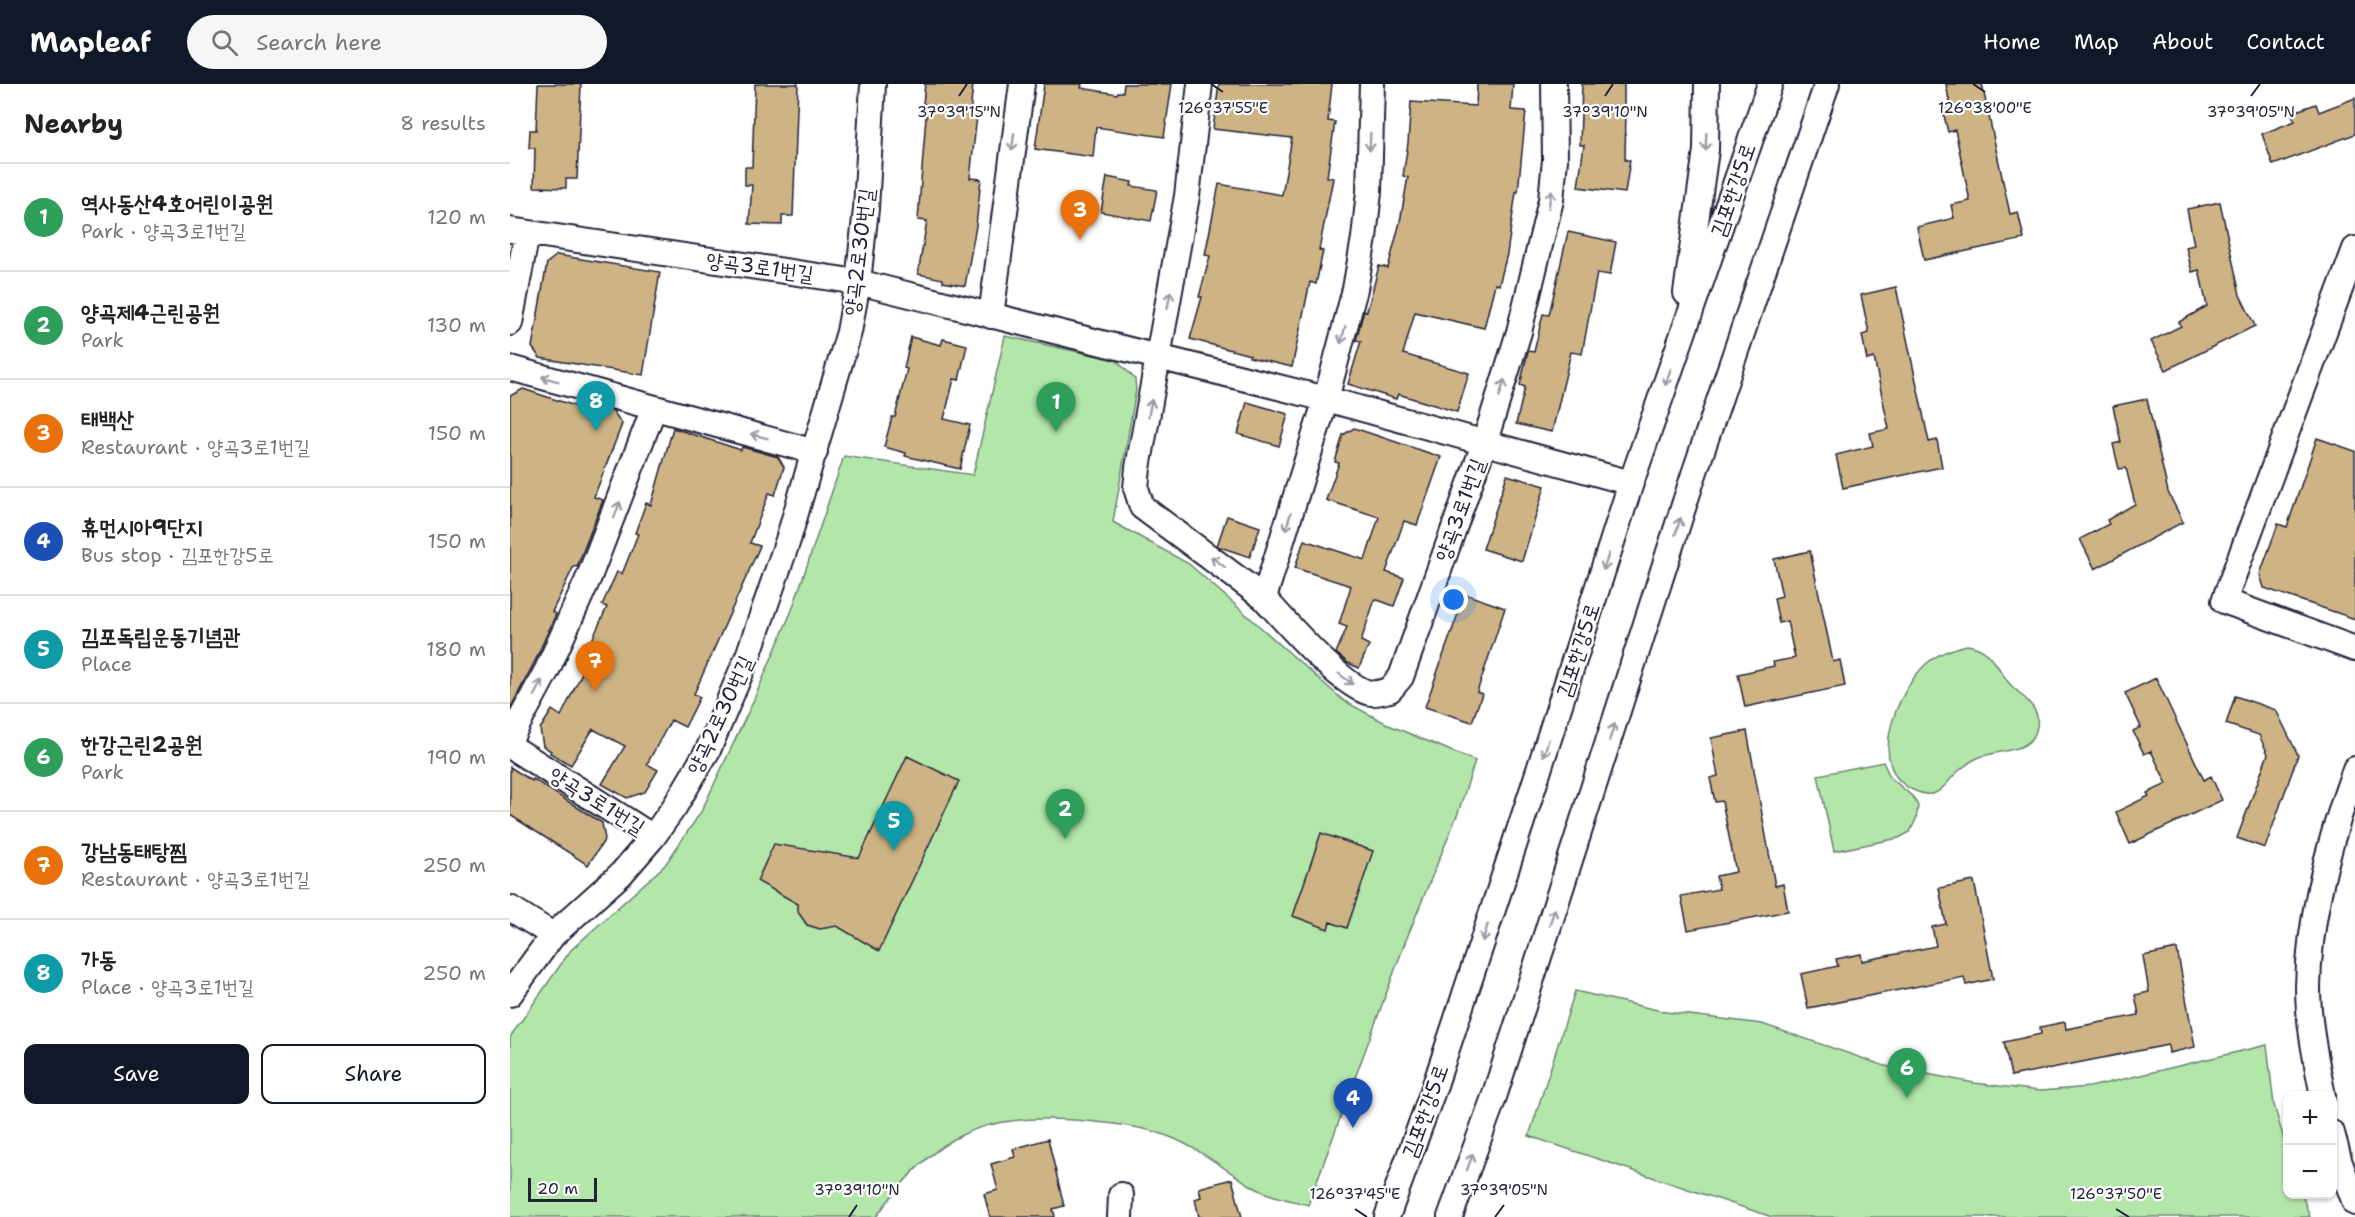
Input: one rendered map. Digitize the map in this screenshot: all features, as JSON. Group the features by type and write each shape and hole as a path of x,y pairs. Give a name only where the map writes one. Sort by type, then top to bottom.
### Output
{"street":[{"name":"양곡2로30번길","path":"510,993 553,935 621,873 653,837 675,806 708,750 748,656 789,540 849,332 858,282 866,209 873,84"},
{"path":"991,316 1022,84"},
{"name":"양곡3로1번길","path":"1200,84 1187,196 1160,358 1138,468 1137,488 1142,507 1264,598 1330,667 1353,685 1371,693 1390,690 1401,677 1484,444 1519,332 1551,200 1555,160 1554,84"},
{"path":"1264,598 1326,399 1355,290 1369,192 1372,84"},
{"path":"1678,347 1706,150 1707,84"},
{"name":"김포한강5로","path":"1387,1217 1456,1023 1631,483 1770,84"},
{"path":"1450,1217 1493,1100 1694,474 1827,84"},
{"name":"양곡3로1번길","path":"510,323 519,231 858,282 1326,399 1631,483"},
{"path":"2355,249 2224,600 2355,649"},
{"path":"510,368 815,452"},
{"path":"510,739 547,670 590,577 654,408"},
{"name":"양곡3로1번길","path":"510,746 653,837"},
{"path":"2322,1091 2313,1047 2308,988 2312,933 2328,855 2355,769"},
{"path":"510,908 553,935"},
{"path":"2336,1145 2355,1203"}],"green space":[{"path":"1005,336 1116,360 1135,379 1136,390 1113,522 1189,564 1344,701 1391,726 1475,761 1458,813 1406,940 1308,1205 1258,1189 1192,1147 1160,1133 1118,1124 1048,1119 1017,1120 989,1125 964,1134 942,1147 920,1165 898,1188 876,1217 510,1217 510,1037 571,950 665,865 701,812 752,704 792,610 844,456 973,475"},
{"path":"1967,645 1988,654 2009,683 2029,702 2037,718 2034,736 2022,746 1970,762 1936,793 1922,793 1913,790 1898,779 1890,764 1888,747 1897,709 1905,691 1926,664 1940,654"},
{"path":"1883,762 1890,777 1913,797 1918,806 1916,819 1910,832 1899,838 1834,851 1818,775"},
{"path":"1575,991 1666,1012 1762,1024 1885,1066 1974,1083 2040,1091 2090,1087 2267,1045 2274,1105 2283,1136 2283,1199 2303,1199 2310,1217 1772,1217 1529,1136"}],"building":[{"path":"538,84 581,84 577,179 566,179 566,188 534,187 535,148 529,148 530,130 536,130"},
{"path":"755,84 798,84 793,216 782,216 782,225 749,224 752,185 745,185 745,167 752,167"},
{"path":"925,84 973,84 970,115 977,115 970,178 981,179 976,226 965,286 918,274 927,221 918,220 927,104 923,104"},
{"path":"1044,84 1082,84 1081,88 1117,94 1123,92 1124,84 1172,84 1164,137 1096,127 1093,157 1035,149"},
{"path":"1219,84 1332,84 1328,121 1335,122 1327,177 1333,178 1319,250 1323,251 1316,284 1310,282 1292,367 1190,339 1202,297 1199,297 1210,256 1205,255 1219,184 1282,195 1292,138 1213,129"},
{"path":"1477,84 1513,84 1511,110 1526,111 1518,192 1516,192 1507,254 1499,285 1495,284 1484,328 1415,312 1403,354 1469,373 1457,412 1398,394 1396,399 1348,384 1361,341 1356,340 1364,310 1367,311 1379,266 1388,268 1400,222 1408,177 1403,176 1411,102 1476,106"},
{"path":"1582,84 1624,84 1625,160 1630,160 1625,193 1578,187 1584,145 1580,145"},
{"path":"1946,84 1982,84 2010,214 2018,212 2024,239 1924,260 1917,227 1954,218 1951,205 1970,201 1955,130 1948,132 1942,107 1950,105"},
{"path":"2355,98 2355,134 2273,165 2262,134 2295,121 2291,113 2316,104 2319,112"},
{"path":"1107,177 1132,182 1131,186 1157,190 1151,221 1101,212"},
{"path":"2220,202 2240,295 2255,326 2166,370 2151,341 2181,326 2179,322 2207,306 2199,270 2192,272 2186,247 2194,245 2187,209"},
{"path":"1568,232 1616,242 1610,275 1597,273 1582,354 1571,352 1552,432 1516,424 1525,387 1520,385 1528,351 1534,352 1543,314 1549,315"},
{"path":"557,255 660,272 643,375 540,358 532,347 547,263"},
{"path":"1896,287 1929,442 1937,440 1942,467 1843,488 1836,455 1873,446 1870,433 1889,429 1874,358 1867,360 1862,335 1869,333 1861,295"},
{"path":"911,337 941,345 943,339 967,345 959,380 954,379 944,419 970,425 960,469 905,456 906,453 884,447 892,417 895,417 907,369 904,368"},
{"path":"523,389 581,408 582,403 613,411 622,424 594,497 603,500 577,567 574,566 552,612 556,614 510,709 510,396"},
{"path":"2147,399 2168,492 2183,522 2095,569 2080,539 2109,524 2107,520 2135,504 2126,468 2119,469 2113,444 2121,442 2113,406"},
{"path":"1247,402 1288,414 1279,446 1238,434"},
{"path":"673,428 741,450 742,447 778,457 784,467 775,495 769,493 750,543 760,546 694,694 700,697 685,727 671,720 647,764 658,770 645,792 627,798 602,784 625,746 593,729 571,765 550,753 551,751 543,746 540,729 552,710 561,716 597,642 592,640 607,607 602,605 617,572 622,574 638,534 635,533 646,503 651,505"},
{"path":"1354,428 1441,457 1417,525 1404,521 1386,572 1404,578 1394,606 1375,599 1361,641 1369,645 1359,668 1348,663 1336,653 1347,627 1339,624 1351,586 1295,568 1304,540 1365,560 1379,517 1326,500 1339,463 1335,462 1343,435"},
{"path":"2317,438 2355,451 2355,619 2264,588 2260,574 2278,524 2287,527"},
{"path":"1507,475 1545,486 1522,561 1483,549"},
{"path":"1227,516 1260,527 1250,557 1217,546"},
{"path":"1810,551 1833,662 1840,660 1845,686 1745,707 1738,674 1774,666 1773,662 1795,658 1787,621 1779,623 1774,598 1782,596 1774,559"},
{"path":"1465,594 1505,608 1477,692 1482,694 1472,722 1425,707"},
{"path":"2156,678 2204,780 2211,776 2222,800 2130,844 2116,812 2149,796 2147,793 2167,784 2151,751 2144,754 2133,731 2141,727 2125,693"},
{"path":"2235,696 2276,710 2298,755 2265,848 2237,838 2268,754 2259,735 2226,724"},
{"path":"1747,731 1775,886 1783,884 1788,911 1688,930 1681,896 1719,889 1716,876 1736,872 1722,801 1715,802 1710,778 1718,776 1711,738"},
{"path":"907,756 959,781 879,951 837,926 820,929 807,925 798,912 798,904 757,881 774,844 859,858"},
{"path":"510,767 602,823 605,839 588,865 510,815"},
{"path":"1321,833 1373,851 1347,928 1330,922 1328,929 1293,916"},
{"path":"1974,881 1993,979 1966,985 1964,977 1808,1008 1801,974 1838,966 1836,959 1861,954 1862,961 1936,946 1932,927 1946,924 1939,888"},
{"path":"2177,949 2195,1047 2169,1053 2168,1045 2011,1076 2004,1042 2041,1034 2040,1027 2065,1022 2066,1029 2139,1015 2135,995 2149,992 2143,956"},
{"path":"1048,1139 1064,1206 1053,1209 1055,1217 990,1217 984,1194 998,1190 991,1164 1015,1157 1013,1149"},
{"path":"1232,1179 1242,1217 1199,1217 1195,1199 1201,1197 1199,1188"}],"place":[{"name":"태백산","path":"1080,240"},
{"name":"가동","path":"596,431"},
{"name":"역사동산4호어린이공원","path":"1056,432"},
{"name":"강남동태탕찜","path":"595,691"},
{"name":"양곡제4근린공원","path":"1065,839"},
{"name":"김포독립운동기념관","path":"894,851"},
{"name":"한강근린2공원","path":"1907,1098"},
{"name":"휴먼시아9단지","path":"1353,1128"}]}
